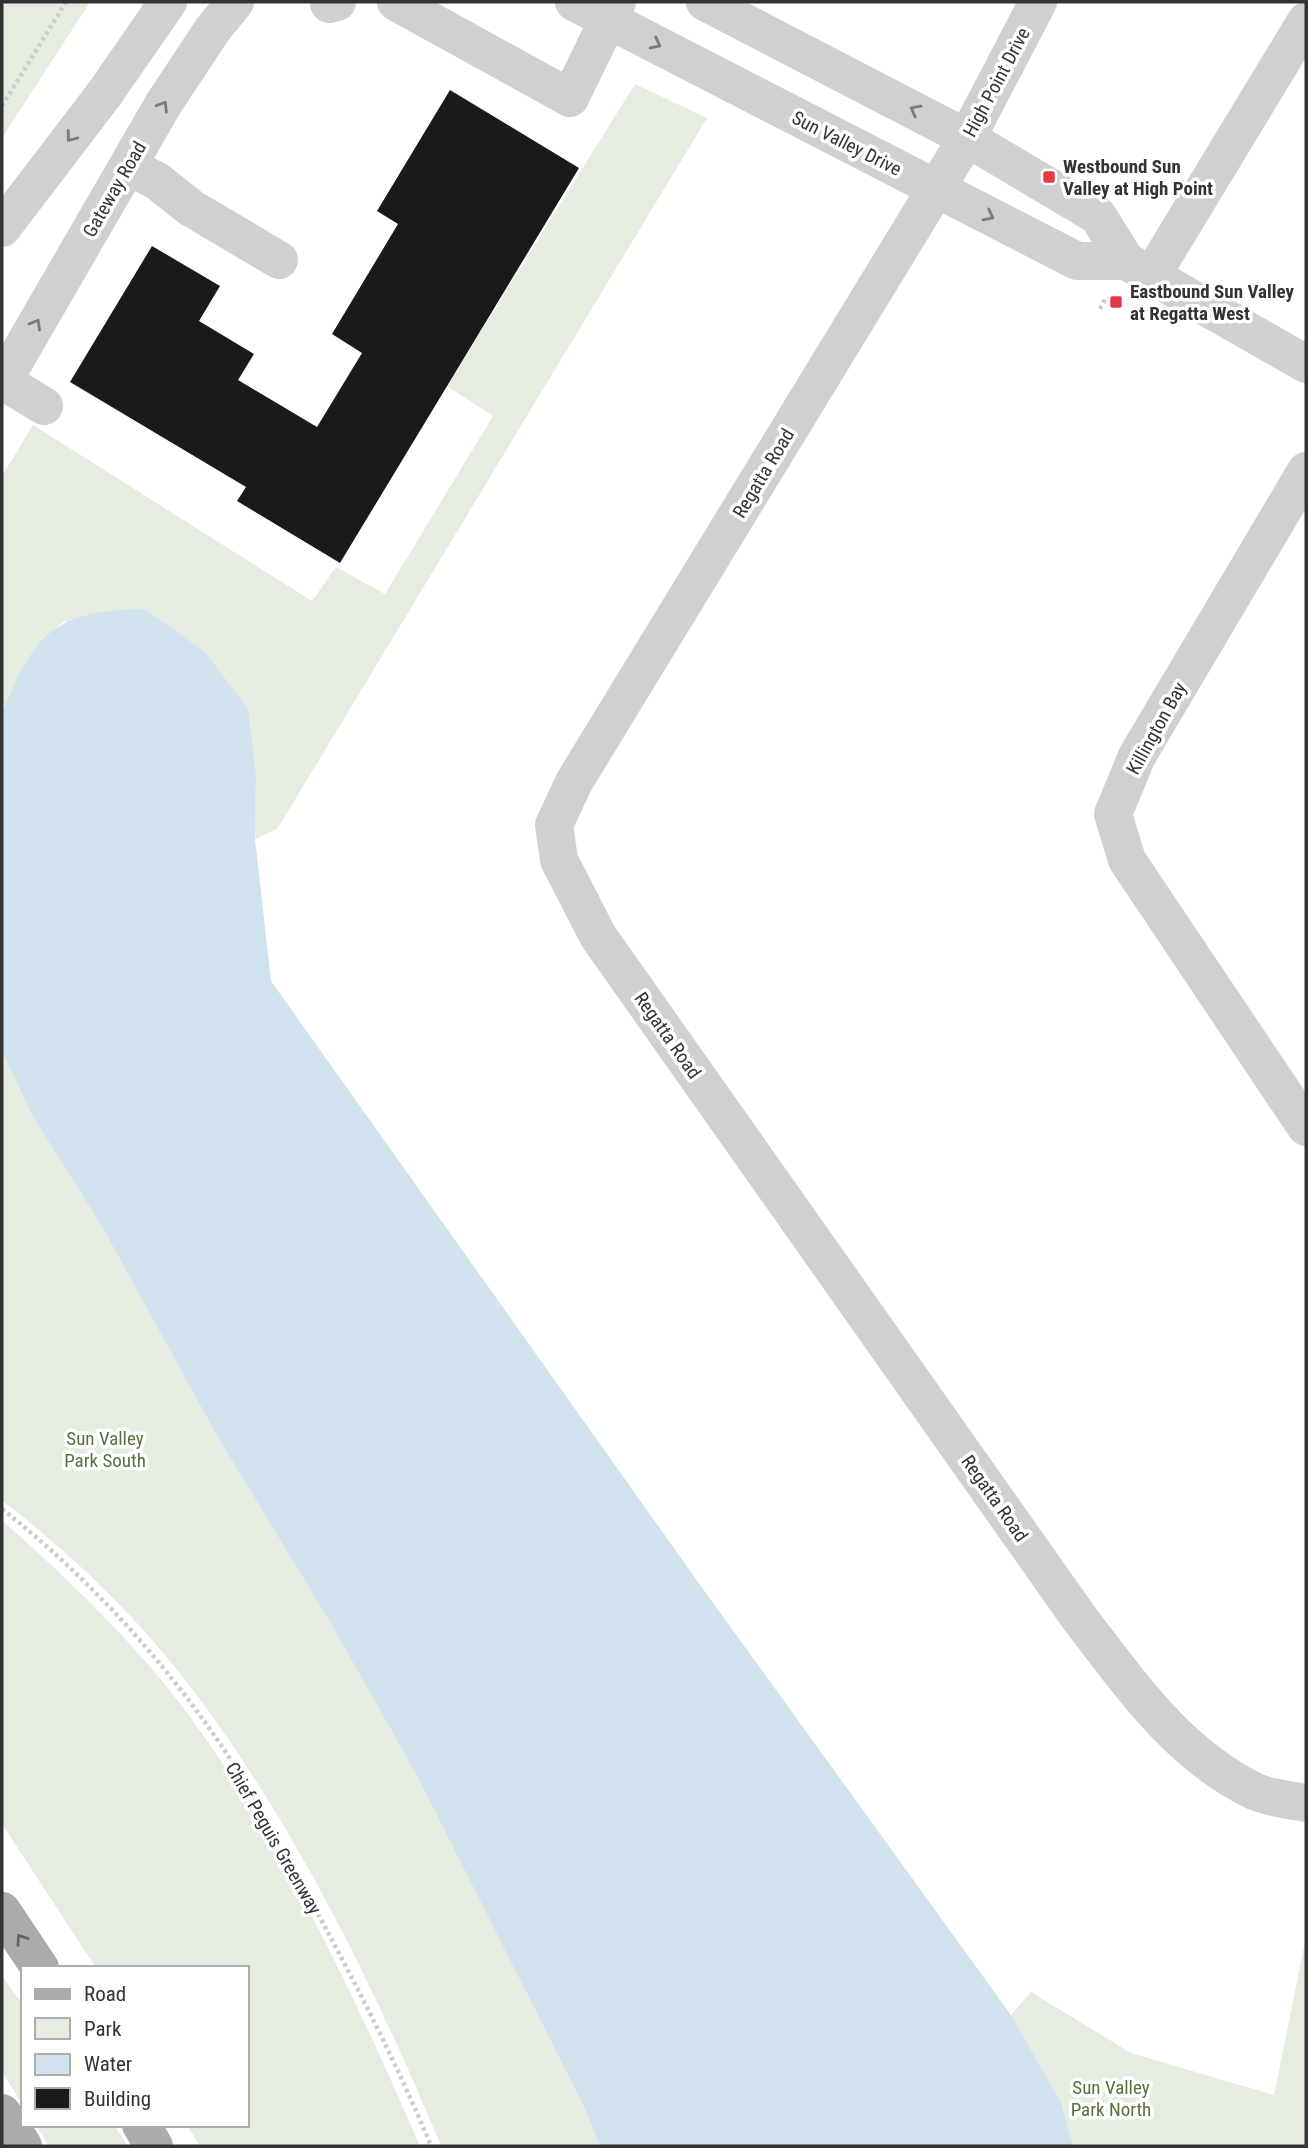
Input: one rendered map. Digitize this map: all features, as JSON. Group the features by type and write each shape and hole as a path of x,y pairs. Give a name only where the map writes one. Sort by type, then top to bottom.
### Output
{"main road":[{"path":"2,1911 39,1966"},
{"path":"2,2113 23,2146"},
{"path":"142,2127 154,2146"}],"street":[{"path":"2,228 105,93 168,2"},
{"name":"Gateway Road","path":"2,382 164,103 213,29 235,2"},
{"path":"396,2 570,98 612,11"},
{"name":"Sun Valley Drive","path":"574,2 612,11 952,163 1098,216 1139,268 1306,364"},
{"name":"Sun Valley Drive","path":"705,2 745,10 952,163 1077,261 1139,268"},
{"name":"High Point Drive","path":"952,163 1038,2"},
{"path":"1139,268 1306,21"},
{"name":"Regatta Road","path":"952,163 574,782 554,825 559,860 598,936 1080,1619 1144,1703 1187,1747 1255,1792 1306,1803"},
{"path":"128,166 157,181 191,208 279,260"},
{"path":"2,382 44,406"},
{"name":"Killington Bay","path":"1306,471 1137,756 1113,814 1127,860 1306,1128"}],"path":[{"path":"2,106 66,2"},
{"name":"Chief Peguis Greenway","path":"2,1509 66,1564 132,1632 169,1675 236,1769 343,1961 431,2146"}],"green space":[{"path":"2,2 90,2 2,138"},
{"path":"635,84 707,118 278,828 255,839 256,777 64,621 27,663 2,713 2,476 33,425 312,601 336,567 385,594 493,416 447,386"},
{"name":"Sun Valley Park South","path":"2,1052 33,1117 101,1225 217,1436 331,1624 417,1776 586,2111 600,2146 441,2146 351,1948 316,1882 239,1754 197,1695 136,1621 81,1567 2,1500"},
{"path":"2,1520 85,1598 144,1660 201,1733 238,1788 306,1905 367,2028 420,2146 200,2146 188,2127 248,2127 248,1966 95,1966 2,1824"},
{"name":"Sun Valley Park North","path":"1306,1937 1306,2146 1073,2146 1061,2102 1011,2015 1031,1992 1131,2053 1274,2095"},
{"path":"2,1976 21,2002 21,2102 2,2072"},
{"path":"37,2127 115,2127 128,2146 49,2146"}],"water":[{"path":"145,609 205,652 248,709 256,777 255,839 271,981 703,1589 1011,2015 1061,2102 1073,2146 600,2146 586,2111 417,1776 331,1624 217,1436 101,1225 33,1117 2,1052 2,713 26,662 52,631 69,621 89,615"}],"building":[{"path":"450,90 579,168 340,563 237,501 246,487 70,382 152,246 220,286 199,321 254,354 238,380 317,427 362,353 332,334 398,224 377,211"}],"place":[{"name":"Westbound Sun Valley at High Point","path":"1049,177"},
{"name":"Eastbound Sun Valley at Regatta West","path":"1116,302"}]}
